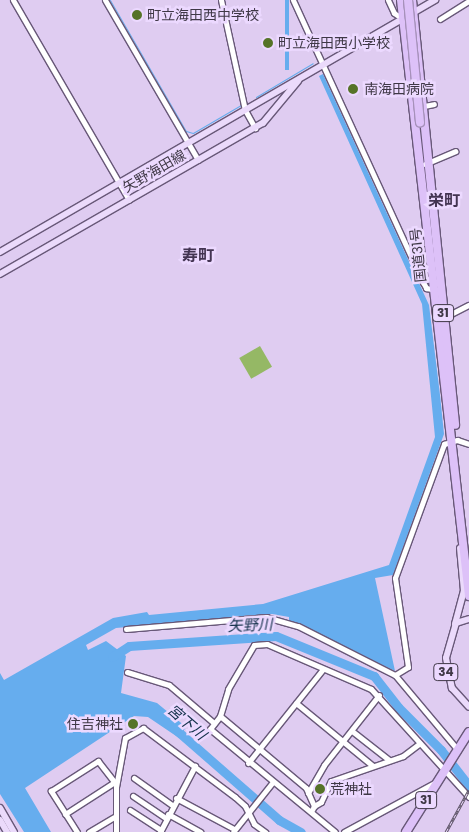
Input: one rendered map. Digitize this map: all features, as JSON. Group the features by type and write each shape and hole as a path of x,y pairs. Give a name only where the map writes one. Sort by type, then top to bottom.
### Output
{"highway":[{"name":"国道31号","path":"401,0 431,206 438,290 469,566"},
{"path":"408,0 425,164"},
{"name":"国道31号","path":"412,0 424,106 425,164 433,274 443,318 455,441 460,533 469,596"},
{"name":"31","path":"406,832 469,732"}],"main road":[{"name":"矢野海田線","path":"0,252 435,0"},
{"name":"矢野海田線","path":"0,274 255,128 269,118 290,88 307,74"},
{"name":"34","path":"460,533 464,590 446,650 447,674 457,696 469,707"},
{"path":"453,630 460,620 469,619"},
{"path":"0,808 14,832"},
{"path":"0,820 7,832"}],"street":[{"path":"13,0 129,200"},
{"path":"105,0 198,160"},
{"path":"221,0 245,110 255,128"},
{"path":"293,0 420,277 426,288 438,290"},
{"path":"388,0 394,13 403,19"},
{"path":"440,19 469,1"},
{"path":"424,106 434,104"},
{"path":"425,164 454,151"},
{"path":"420,277 433,274"},
{"path":"443,318 469,305"},
{"path":"395,675 408,667 395,578 444,444 455,441 469,444"},
{"path":"126,629 266,618 298,626 395,675 457,752"},
{"path":"420,743 409,753 330,781 321,802 313,808 304,808 210,729 220,716 228,689 254,645 267,644 379,695 469,797"},
{"path":"248,762 323,669"},
{"path":"127,672 169,685 214,723"},
{"path":"308,793 324,765 379,695"},
{"path":"296,703 372,766"},
{"path":"220,716 308,793 313,808 335,832"},
{"path":"116,832 114,817 115,784 125,738 143,728 235,797 250,813 254,824 265,832"},
{"path":"352,731 389,760"},
{"path":"77,832 51,791 98,761 115,784"},
{"path":"161,830 172,805 195,766"},
{"path":"134,778 172,805"},
{"path":"344,832 439,781"},
{"path":"176,798 233,831 237,822 250,813 272,783"},
{"path":"65,814 115,784"},
{"path":"133,796 167,816 200,832"},
{"path":"130,810 161,830 169,832"},
{"path":"89,832 114,817"}],"green space":[{"path":"260,346 272,367 251,379 239,358"}],"water":[{"path":"285,0 289,0 289,70 285,70"},
{"path":"323,74 429,305 440,395 444,434 393,575 375,578 395,671 289,621 289,617 272,614 116,628 86,645 88,650 106,641 126,656 121,693 157,703 186,727 179,738 148,717 134,716 25,788 51,832 24,832 0,794 0,673 4,680 113,618 147,612 149,615 263,604 389,565 435,437 422,304 319,76"}],"waterway":[{"path":"110,0 186,131 193,133 241,105"},
{"path":"256,97 313,63"},
{"name":"矢野川","path":"112,657 129,646 276,636 374,676 398,707 441,750 469,786"},
{"name":"宮下川","path":"174,728 279,820 301,832"}],"railway":[{"path":"446,832 469,790"}],"place":[{"name":"町立海田西中学校","path":"137,15"},
{"name":"町立海田西小学校","path":"268,43"},
{"name":"南海田病院","path":"353,89"},
{"name":"住吉神社","path":"133,724"},
{"name":"荒神社","path":"320,789"}],"district":[{"name":"栄町","path":"444,201"},
{"name":"寿町","path":"198,256"}]}
